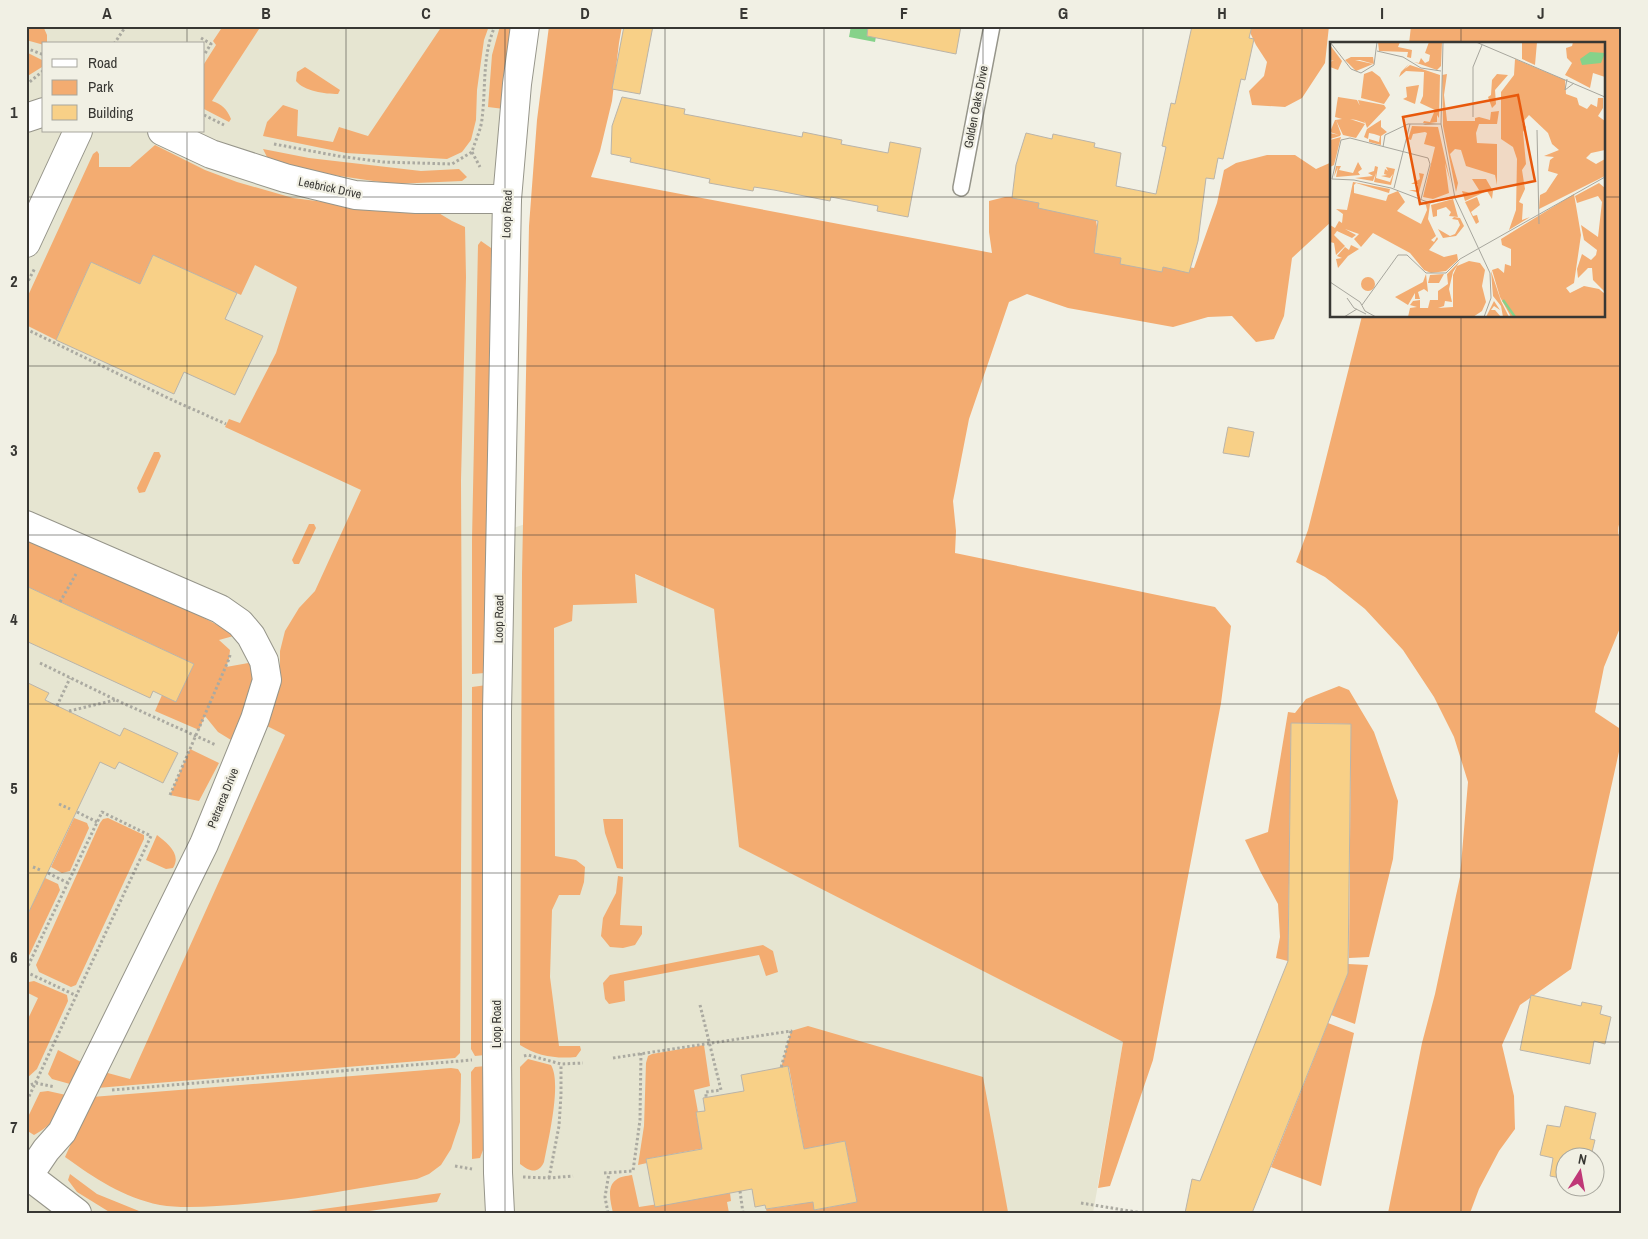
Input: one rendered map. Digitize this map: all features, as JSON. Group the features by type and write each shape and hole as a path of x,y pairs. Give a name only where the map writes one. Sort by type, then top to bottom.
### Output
{"street":[{"name":"Loop Road","path":"500,1213 497,1058 497,712 507,199 517,84 525,26"},
{"path":"26,118 42,113"},
{"path":"26,243 78,132"},
{"name":"Leebrick Drive","path":"164,132 210,154 285,178 355,195 416,199 507,199"},
{"name":"Petrarca Drive","path":"26,525 220,609 240,623 251,636 264,661 267,680 255,720 204,844 62,1132 27,1174"},
{"path":"27,1174 77,1213"}],"lane":[{"name":"Golden Oaks Drive","path":"961,188 992,26"}],"path":[{"path":"115,42 126,26"},
{"path":"266,142 338,156 383,162 452,164 472,152 482,120 484,76 490,36 495,26"},
{"path":"201,38 211,44 205,53"},
{"path":"26,48 42,54"},
{"path":"26,85 42,72"},
{"path":"205,116 224,125"},
{"path":"472,152 480,166"},
{"path":"26,329 226,424"},
{"path":"70,570 83,576"},
{"path":"170,795 229,659 230,650"},
{"path":"40,663 116,700 240,756"},
{"path":"58,706 70,678"},
{"path":"69,711 116,700"},
{"path":"58,804 70,809"},
{"path":"77,812 97,822"},
{"path":"26,1103 77,996 151,836 102,812 26,971 77,996"},
{"path":"33,867 40,870"},
{"path":"48,873 68,883"},
{"path":"700,1005 721,1090 706,1092 706,1098"},
{"path":"613,1058 641,1052 791,1030 781,1068"},
{"path":"608,1213 605,1197 607,1173 632,1171 640,1120 641,1052"},
{"path":"521,1057 528,1054 561,1064 583,1063"},
{"path":"106,1090 477,1060"},
{"path":"549,1178 559,1126 561,1064"},
{"path":"26,1086 36,1083 64,1089"},
{"path":"455,1166 473,1169"},
{"path":"521,1177 549,1178 572,1176"},
{"path":"740,1191 743,1213"},
{"path":"1081,1203 1142,1213"}],"shaded area":[{"path":"26,26 525,26 501,532 549,516 634,574 714,608 740,847 1123,1042 1093,1213 26,1213"},
{"path":"851,26 878,26 875,42 849,37"}],"green space":[{"path":"26,26 43,26 47,35 47,42 42,42 42,44 26,40"},
{"path":"223,26 261,26 212,101 221,105 226,110 231,119 229,122 205,110 205,62 216,45 213,41"},
{"path":"442,26 489,26 484,40 477,90 476,120 471,140 462,152 447,159 346,153 263,136 267,122 283,105 298,110 297,136 333,142 339,127 368,136"},
{"path":"500,26 514,26 504,109 488,107 492,55"},
{"path":"549,26 622,26 612,101 600,151 591,177 992,253 989,232 989,201 1005,197 1049,196 1094,209 1102,255 1128,256 1194,268 1217,203 1224,170 1236,163 1267,155 1295,155 1316,169 1330,163 1330,223 1292,258 1284,316 1274,339 1256,342 1232,316 1208,317 1173,327 1068,308 1027,294 1009,302 969,419 953,501 956,531 955,553 1215,607 1231,626 1221,703 1153,1060 1110,1186 1098,1188 1123,1042 739,847 714,609 635,574 637,603 573,605 572,621 554,628 555,856 576,860 585,867 584,882 580,895 559,895 552,910 550,977 559,1046 580,1046 581,1050 576,1057 561,1058 533,1052 520,1045 522,574 529,226 537,120"},
{"path":"1247,26 1329,26 1325,63 1302,98 1285,107 1252,105 1249,91 1264,76 1267,62"},
{"path":"1411,26 1622,26 1622,519 1618,532 1622,545 1622,616 1620,628 1604,667 1595,712 1622,730 1622,738 1571,969 1520,1005 1502,1045 1514,1096 1515,1129 1499,1151 1479,1189 1470,1213 1388,1213 1422,1043 1435,994 1460,877 1468,782 1454,737 1434,697 1403,650 1365,609 1325,577 1296,562 1308,530 1361,318 1606,318 1606,42 1409,42"},
{"path":"26,52 42,60 42,67 26,77"},
{"path":"305,67 340,90 338,94 315,91 304,87 296,81 297,72"},
{"path":"155,145 205,170 237,182 293,198 363,207 437,212 465,227 466,277 461,480 460,1053 455,1058 97,1088 104,1072 130,1079 285,735 265,725 276,690 280,671 280,651 285,631 299,608 315,591 361,490 225,427 229,419 240,423 276,353 297,287 255,265 241,295 153,255 140,284 91,262 56,340 26,325 26,300 93,154 97,151 99,154 99,167 130,167"},
{"path":"263,149 309,158 421,171 459,169 467,177 462,181 394,184 285,168 268,159"},
{"path":"481,241 491,248 485,673 472,674 472,540 478,245"},
{"path":"154,452 159,452 161,456 145,492 139,493 137,488"},
{"path":"309,524 314,524 316,528 299,564 294,564 292,560"},
{"path":"26,535 169,600 237,635 219,640 230,650 226,667 254,662 252,694 231,740 218,732 205,716 199,730 155,711 162,695 176,701 194,664 26,586"},
{"path":"487,685 485,1055 475,1056 471,1049 472,687"},
{"path":"1339,686 1349,690 1374,732 1398,801 1393,859 1369,957 1349,958 1351,724 1291,723 1288,961 1276,958 1280,937 1278,904 1245,840 1268,832 1288,712 1295,713 1306,699"},
{"path":"190,749 219,763 199,801 170,795"},
{"path":"74,818 87,823 89,828 70,871 62,873 51,867"},
{"path":"108,818 144,835 144,839 76,985 71,987 39,972 36,965 100,823 103,819"},
{"path":"603,819 623,819 623,869 617,868 605,833"},
{"path":"157,835 169,845 175,854 176,858 173,868 166,869 146,860"},
{"path":"618,876 623,877 620,925 642,926 642,934 635,945 623,948 610,947 601,936 603,918 616,893"},
{"path":"45,878 58,884 60,890 26,962 26,918"},
{"path":"763,945 773,951 778,972 766,976 759,955 624,981 625,1001 609,1004 605,999 603,983 610,975"},
{"path":"1348,964 1368,965 1355,1024 1331,1015 1348,973"},
{"path":"34,981 67,995 68,1001 37,1069 26,1079 26,1023 38,998 26,992 26,987 29,982"},
{"path":"1328,1023 1354,1033 1321,1186 1271,1167"},
{"path":"808,1026 983,1077 1008,1212 1040,1211 1040,1213 767,1213 766,1209 795,1205 811,1192 815,1210 857,1202 845,1141 804,1149 789,1067 781,1068 791,1031"},
{"path":"704,1045 710,1086 694,1090 698,1112 696,1113 701,1139 705,1148 646,1159 647,1163 638,1165 644,1126 646,1063 648,1056"},
{"path":"58,1050 81,1062 70,1084 52,1079 48,1074"},
{"path":"528,1059 551,1065 555,1085 551,1127 544,1162 536,1170 520,1164 520,1067"},
{"path":"486,1066 486,1142 480,1158 472,1159 471,1072 475,1067"},
{"path":"451,1068 458,1069 461,1074 460,1122 451,1149 441,1165 429,1174 417,1179 267,1202 174,1207 146,1202 121,1192 65,1157 92,1097"},
{"path":"48,1091 66,1095 51,1123 34,1135 26,1130 26,1121 40,1092"},
{"path":"70,1174 97,1194 148,1213 111,1213 77,1192 68,1180"},
{"path":"632,1175 639,1207 730,1193 731,1201 727,1202 729,1213 613,1213 610,1191 613,1183 624,1176"},
{"path":"441,1193 437,1202 354,1213 293,1213"}],"building":[{"path":"624,26 653,26 640,94 612,89"},
{"path":"868,26 961,26 956,54 867,36"},
{"path":"1192,26 1252,26 1249,38 1254,39 1245,80 1241,79 1223,159 1218,158 1214,179 1206,178 1198,241 1189,273 1163,267 1162,272 1120,264 1121,258 1094,253 1098,221 1038,208 1039,203 1012,198 1016,165 1026,133 1052,139 1053,134 1095,143 1094,147 1121,153 1116,186 1156,194 1166,147 1162,146 1171,103 1175,104"},
{"path":"622,97 685,109 684,114 802,137 803,132 842,140 841,144 888,153 890,142 921,148 908,217 877,211 878,206 831,197 830,201 754,187 753,191 709,183 710,179 630,162 631,158 611,154 612,126"},
{"path":"153,255 237,293 225,319 263,336 235,395 184,372 174,394 56,340 91,262 140,284"},
{"path":"1228,427 1254,432 1249,457 1223,453"},
{"path":"26,586 194,664 176,702 153,691 150,698 26,641"},
{"path":"26,682 49,693 45,700 120,736 124,728 178,753 163,783 119,762 115,769 100,762 26,918"},
{"path":"1291,723 1351,724 1348,973 1252,1213 1185,1213 1192,1179 1200,1181 1288,961"},
{"path":"1531,995 1581,1006 1582,1002 1602,1006 1600,1014 1611,1017 1605,1044 1594,1041 1590,1064 1520,1050"},
{"path":"788,1066 804,1149 845,1141 857,1202 814,1210 813,1202 766,1209 765,1205 755,1207 752,1189 655,1207 646,1159 702,1149 696,1112 705,1111 703,1098 744,1091 741,1075"},
{"path":"1565,1106 1596,1113 1590,1139 1595,1140 1594,1146 1556,1146 1556,1177 1550,1176 1553,1158 1540,1155 1547,1125 1560,1127"}]}
